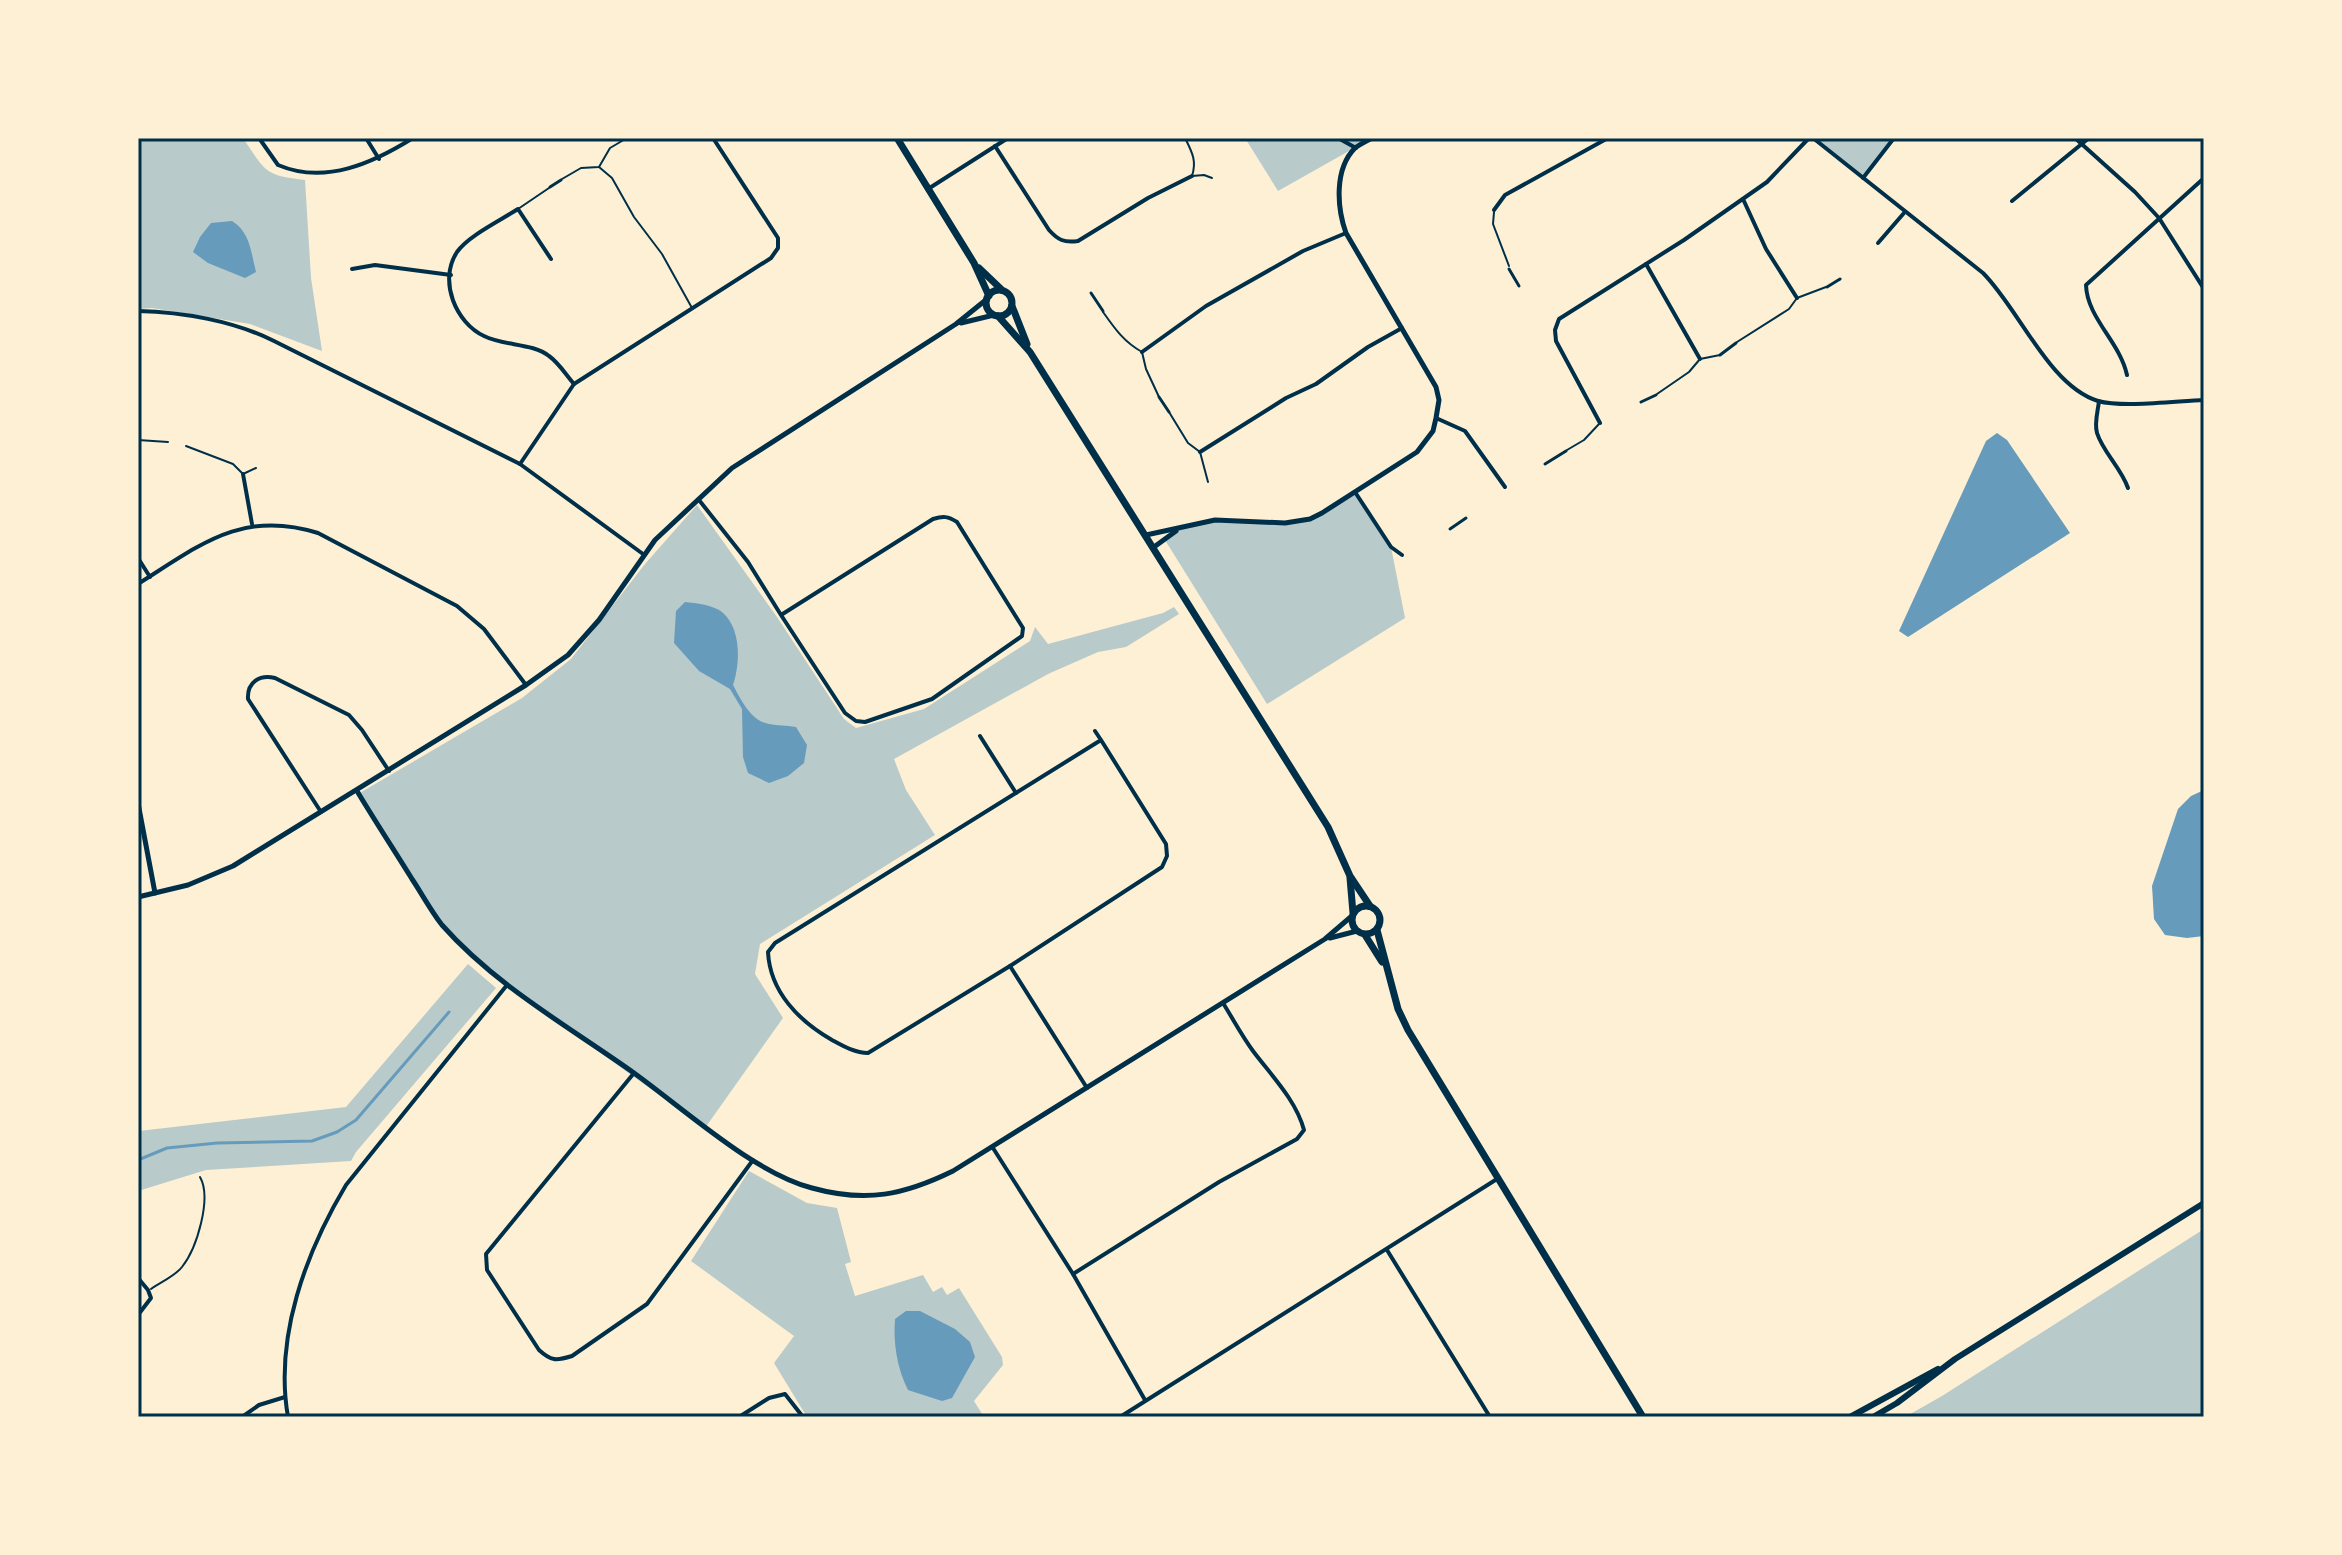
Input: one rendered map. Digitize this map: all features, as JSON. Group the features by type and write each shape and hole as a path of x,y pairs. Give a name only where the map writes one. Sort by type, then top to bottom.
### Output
{"main road":[{"path":"897,138 974,263 988,297 987,308 1030,352 1328,827 1350,876 1380,916 1377,930 1398,1009 1408,1030 1643,1417"},
{"path":"974,263 1010,296 1030,352"},
{"path":"988,297 993,292 1003,291"},
{"path":"996,315 1007,314 1012,306"},
{"path":"1350,876 1352,924 1388,971"},
{"path":"1353,914 1361,907 1370,906"},
{"path":"1361,933 1377,930"},
{"path":"1850,1417 1955,1359 2204,1203"},
{"path":"1873,1417 1955,1359"}],"street":[{"path":"259,138 278,165 311,173 357,168 379,159 413,138"},
{"path":"366,138 379,159"},
{"path":"520,464 574,384 771,258 778,248 778,238 713,138"},
{"path":"928,189 1008,138"},
{"path":"1338,138 1356,148"},
{"path":"1146,535 1215,520 1298,522 1322,513 1417,452 1433,431 1439,400 1436,387 1346,233 1340,216 1342,176 1356,148 1372,138"},
{"path":"1494,210 1505,195 1608,138"},
{"path":"1600,423 1556,341 1556,325 1566,314 1743,199 1780,170 1811,138 1983,273 1997,287 2056,371 2079,391 2099,401 2204,400"},
{"path":"1863,178 1894,138"},
{"path":"2075,138 2159,218 2204,289"},
{"path":"2012,201 2089,138"},
{"path":"995,146 1049,230 1057,239 1066,242 1078,241 1148,198 1192,176"},
{"path":"2127,375 2123,358 2086,299 2086,285 2204,178"},
{"path":"550,187 561,180"},
{"path":"1743,199 1766,249 1797,298"},
{"path":"551,259 518,209 457,252 451,275 451,299 471,328 486,337 546,353 574,384"},
{"path":"1878,243 1904,213"},
{"path":"1142,352 1206,306 1303,251 1346,233"},
{"path":"1646,264 1700,359"},
{"path":"352,269 375,265 451,275"},
{"path":"1509,269 1519,286"},
{"path":"1827,287 1840,279"},
{"path":"1091,293 1103,311"},
{"path":"138,897 199,881 233,866 526,685 568,655 599,620 643,554 732,468 956,324 988,297"},
{"path":"138,311 249,328 520,464 643,554"},
{"path":"956,324 996,315"},
{"path":"1200,452 1286,398 1316,384 1347,359 1402,328"},
{"path":"1720,355 1736,343"},
{"path":"1641,402 1656,395"},
{"path":"1159,397 1169,412"},
{"path":"2099,401 2097,434 2123,473 2128,488"},
{"path":"1436,418 1465,431 1505,487"},
{"path":"1545,464 1566,451"},
{"path":"243,474 252,524"},
{"path":"1355,492 1391,547 1402,555"},
{"path":"697,499 748,562 781,615 845,713 856,721 865,722 932,699 1022,636 1023,628 957,522 942,516 781,615"},
{"path":"1450,529 1466,518"},
{"path":"138,584 215,539 252,524 281,523 318,533 457,606 484,629 526,685"},
{"path":"1154,547 1176,530"},
{"path":"138,558 150,577"},
{"path":"321,812 248,699 255,680 275,678 349,715 389,771"},
{"path":"1095,731 1101,740 1166,844 1167,856 1162,867 868,1053 860,1053 816,1030 796,1014 772,977 768,952 775,943 1101,740"},
{"path":"980,736 1016,793"},
{"path":"357,791 440,922 472,957 753,1160 792,1182 858,1197 895,1194 926,1184 993,1148 1325,939 1353,914"},
{"path":"138,803 155,893"},
{"path":"1325,939 1361,933"},
{"path":"1010,966 1087,1088"},
{"path":"288,1417 285,1397 296,1297 306,1263 325,1220 346,1185 507,985"},
{"path":"1073,1274 1219,1182 1297,1139 1304,1130 1286,1093 1223,1003"},
{"path":"634,1073 486,1254 487,1270 539,1350 550,1360 572,1356 647,1304 753,1160"},
{"path":"993,1148 1073,1274 1145,1400"},
{"path":"1120,1417 1497,1179"},
{"path":"1387,1250 1490,1417"},
{"path":"138,1278 151,1298 138,1315"},
{"path":"739,1417 769,1398 785,1394 803,1417"},
{"path":"242,1417 269,1400 285,1397"}],"lane":[{"path":"599,167 610,148 627,138"},
{"path":"1185,138 1193,152 1195,165 1192,176 1212,178"},
{"path":"561,180 581,168 599,167 612,178 634,217 662,254 692,308"},
{"path":"518,209 550,187"},
{"path":"1494,210 1493,224 1509,269"},
{"path":"1736,343 1789,309 1797,298 1827,287"},
{"path":"1103,311 1129,345 1142,352 1159,397"},
{"path":"1656,395 1689,372 1700,359 1720,355"},
{"path":"1169,412 1188,443 1200,452 1208,482"},
{"path":"1566,451 1584,440 1600,423"},
{"path":"138,440 168,442"},
{"path":"186,446 233,464 243,474 256,468"},
{"path":"148,1290 180,1270 186,1262 206,1210 206,1187 200,1177"}],"shaded area":[{"path":"148,138 243,138 267,170 305,180 311,278 322,351 250,324 152,308 138,309 138,143"},
{"path":"1245,138 1372,138 1278,191"},
{"path":"1813,138 1894,138 1863,178"},
{"path":"1355,492 1391,547 1405,618 1267,704 1165,540 1176,530 1215,520 1264,523 1310,519"},
{"path":"697,505 777,617 844,719 856,728 924,709 1030,641 1035,627 1048,644 1163,613 1174,607 1179,614 1126,647 1098,652 1048,674 894,759 906,790 935,835 760,944 755,974 783,1018 705,1128 472,957 437,918 358,794 522,698 571,659 645,564"},
{"path":"468,964 496,988 351,1161 206,1170 138,1191 139,1131 346,1107"},
{"path":"749,1171 807,1203 837,1208 851,1262 845,1264 855,1296 923,1275 933,1292 942,1287 947,1295 959,1288 1002,1357 1003,1365 974,1401 984,1417 807,1417 774,1363 794,1336 691,1261"},
{"path":"2204,1229 2204,1417 1905,1417 1942,1396"}],"water":[{"path":"232,221 243,231 253,257 256,272 245,278 208,263 193,252 211,223"},
{"path":"1997,433 2007,440 2070,533 1908,637 1899,631 1986,441"},
{"path":"685,602 714,608 729,619 738,647 733,685 747,709 763,722 796,727 807,745 804,763 788,776 769,783 748,773 743,757 742,709 730,689 699,671 674,643 676,611"},
{"path":"2204,790 2204,936 2187,938 2165,935 2154,919 2152,886 2178,809 2191,796"},
{"path":"906,1311 920,1311 955,1329 970,1342 975,1357 952,1398 942,1401 908,1390 899,1364 895,1337 895,1319"}],"waterway":[{"path":"138,1160 167,1148 217,1143 312,1141 337,1132 356,1120 449,1012"}]}
